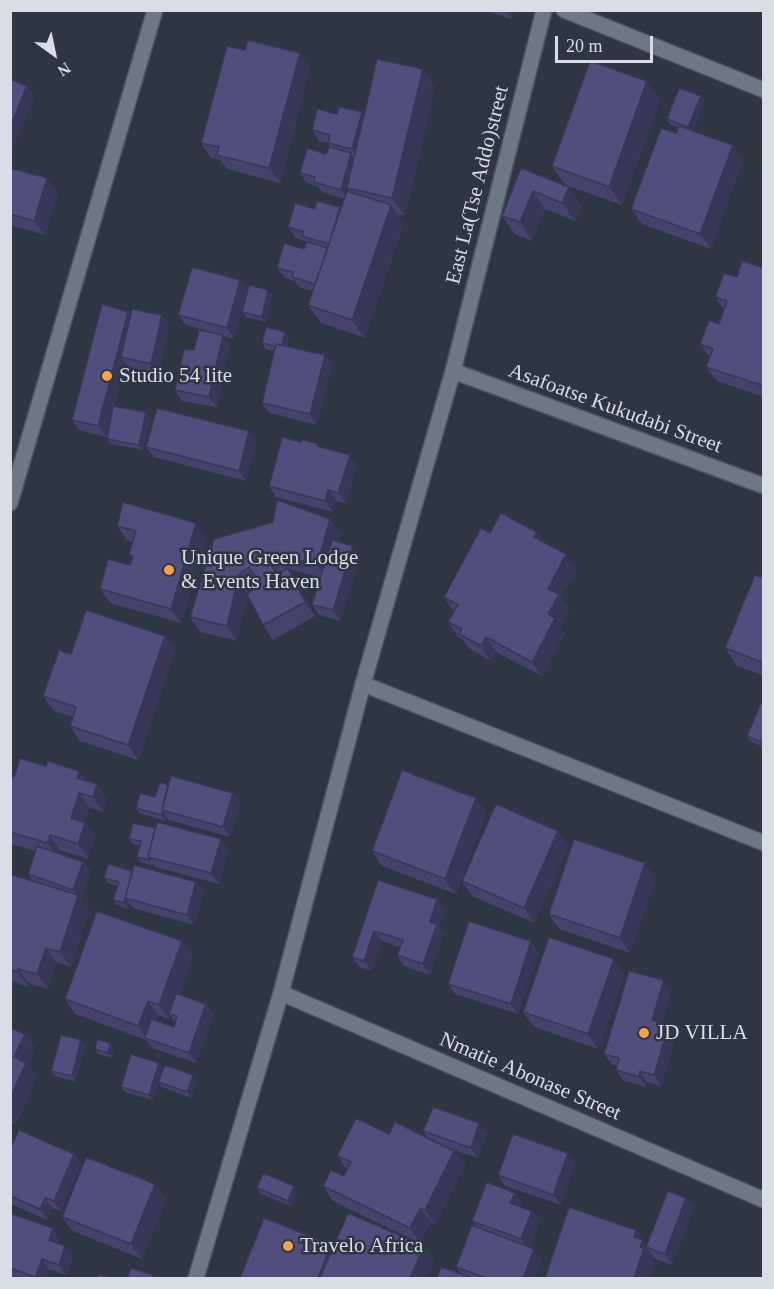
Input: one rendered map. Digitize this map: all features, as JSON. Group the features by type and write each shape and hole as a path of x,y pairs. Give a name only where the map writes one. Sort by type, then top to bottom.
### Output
{"street":[{"path":"10,503 155,10"},
{"name":"East La(Tse Addo)street","path":"196,1278 280,993 363,684 453,370 544,10"},
{"path":"564,10 764,90"},
{"name":"Asafoatse Kukudabi Street","path":"453,370 764,486"},
{"path":"363,684 764,843"},
{"name":"Nmatie Abonase Street","path":"280,993 764,1200"}],"building":[{"path":"248,40 300,53 269,168 216,155 219,147 201,143 227,46 245,50"},
{"path":"377,59 423,69 392,198 347,188"},
{"path":"590,61 647,81 609,187 552,166"},
{"path":"10,79 27,86 10,127"},
{"path":"679,88 701,96 688,127 667,119"},
{"path":"339,107 362,112 352,149 328,143 330,135 312,130 317,109 337,114"},
{"path":"679,126 733,145 700,234 631,209 661,128 676,133"},
{"path":"329,147 351,153 341,190 314,182 315,177 300,173 307,148 326,154"},
{"path":"10,168 47,178 34,221 10,214"},
{"path":"521,168 569,187 562,203 533,191 520,222 502,216"},
{"path":"347,191 391,205 352,320 308,305"},
{"path":"317,201 340,207 329,244 302,236 304,232 288,227 295,203 315,209"},
{"path":"307,242 328,248 315,284 292,277 293,272 277,268 284,243 304,249"},
{"path":"742,261 764,268 764,386 706,367 713,349 700,344 709,320 719,324 727,301 715,297 724,273 737,277"},
{"path":"192,267 240,280 227,328 178,315"},
{"path":"249,285 268,290 262,317 242,312"},
{"path":"102,304 128,312 98,426 72,420"},
{"path":"132,309 162,315 151,364 121,357"},
{"path":"266,327 285,332 282,345 262,343"},
{"path":"199,330 223,335 209,397 175,390 184,349 194,350"},
{"path":"276,344 325,355 310,414 262,403"},
{"path":"113,406 146,412 139,445 107,439"},
{"path":"157,408 249,431 239,471 146,447"},
{"path":"282,437 301,442 302,439 318,444 317,446 350,455 338,493 328,490 325,501 269,486"},
{"path":"277,500 330,519 317,565 278,554 269,560 276,575 288,568 305,602 263,625 247,594 260,584 249,567 239,574 227,626 190,617 214,539 273,522"},
{"name":"Unique Green Lodge & Events Haven","path":"123,502 196,523 171,609 100,589 108,559 130,565 133,556 129,554 136,531 117,526"},
{"path":"501,513 537,532 534,537 566,554 548,589 559,594 548,614 555,618 532,662 486,637 481,646 459,634 462,629 448,622 458,605 444,597 481,528 490,533"},
{"path":"332,540 353,546 333,610 312,605"},
{"path":"755,575 764,578 764,663 725,648"},
{"path":"86,610 165,636 128,745 70,726 76,707 43,696 59,650 71,654"},
{"path":"761,703 764,704 764,740 762,742 747,736"},
{"path":"20,758 46,766 48,761 79,771 77,778 97,784 93,797 79,793 71,818 85,823 78,844 50,835 47,843 10,832 10,776 14,777"},
{"path":"402,770 476,798 445,879 372,851"},
{"path":"171,776 233,793 223,827 162,810"},
{"path":"160,782 168,785 161,815 136,808 140,793 155,797"},
{"path":"496,804 558,831 524,908 462,881"},
{"path":"157,822 221,839 211,873 148,857"},
{"path":"133,823 155,828 148,857 150,860 137,857 141,841 129,839"},
{"path":"574,839 645,863 620,938 549,914"},
{"path":"37,846 83,862 73,890 28,874"},
{"path":"108,864 132,871 124,903 113,900 119,882 104,878"},
{"path":"134,865 196,882 187,915 125,898"},
{"path":"10,874 78,895 60,952 46,948 37,974 18,969 17,972 10,970"},
{"path":"378,880 437,899 430,922 437,924 423,964 397,955 403,940 374,931 364,961 352,957"},
{"path":"97,911 182,941 159,1005 148,1001 138,1026 65,999"},
{"path":"469,921 531,941 511,1004 448,984"},
{"path":"549,937 614,959 588,1034 523,1012"},
{"name":"JD VILLA","path":"629,971 664,980 652,1020 669,1025 654,1075 640,1071 639,1077 616,1070 619,1058 604,1054"},
{"path":"176,993 206,1004 189,1053 145,1038 151,1019 174,1027 177,1016 169,1014"},
{"path":"10,1028 25,1034 14,1057 26,1063 10,1098"},
{"path":"61,1035 81,1040 72,1076 51,1071"},
{"path":"97,1039 110,1043 108,1053 95,1049"},
{"path":"131,1054 159,1063 149,1095 121,1087"},
{"path":"165,1065 193,1075 187,1092 158,1082"},
{"path":"433,1107 479,1123 471,1148 423,1131"},
{"path":"356,1118 389,1134 395,1122 454,1151 425,1210 420,1208 410,1228 323,1186 331,1170 344,1176 351,1162 337,1156"},
{"path":"19,1130 74,1154 54,1201 45,1198 40,1209 10,1196 10,1149"},
{"path":"513,1134 568,1153 553,1195 498,1175"},
{"path":"86,1157 155,1184 131,1244 62,1217"},
{"path":"263,1173 294,1186 288,1201 257,1188"},
{"path":"487,1182 515,1193 510,1203 532,1211 521,1239 472,1221"},
{"path":"668,1191 686,1198 665,1254 646,1247"},
{"path":"569,1207 636,1230 634,1237 643,1240 640,1247 644,1248 634,1278 545,1278"},
{"path":"10,1213 53,1228 49,1240 65,1246 59,1265 42,1259 35,1277 10,1268"},
{"path":"348,1213 424,1246 410,1278 320,1278"},
{"path":"264,1218 331,1244 318,1278 240,1278"},
{"path":"472,1225 534,1249 523,1278 486,1278 456,1267"},
{"path":"441,1267 470,1277 437,1278"},
{"path":"131,1268 153,1275 152,1278 127,1278"},
{"path":"99,1274 112,1278 97,1278"}],"place":[{"name":"Studio 54 lite","path":"107,376"},
{"name":"Unique Green Lodge & Events Haven","path":"169,570"},
{"name":"JD VILLA","path":"644,1033"},
{"name":"Travelo Africa","path":"288,1246"}]}
